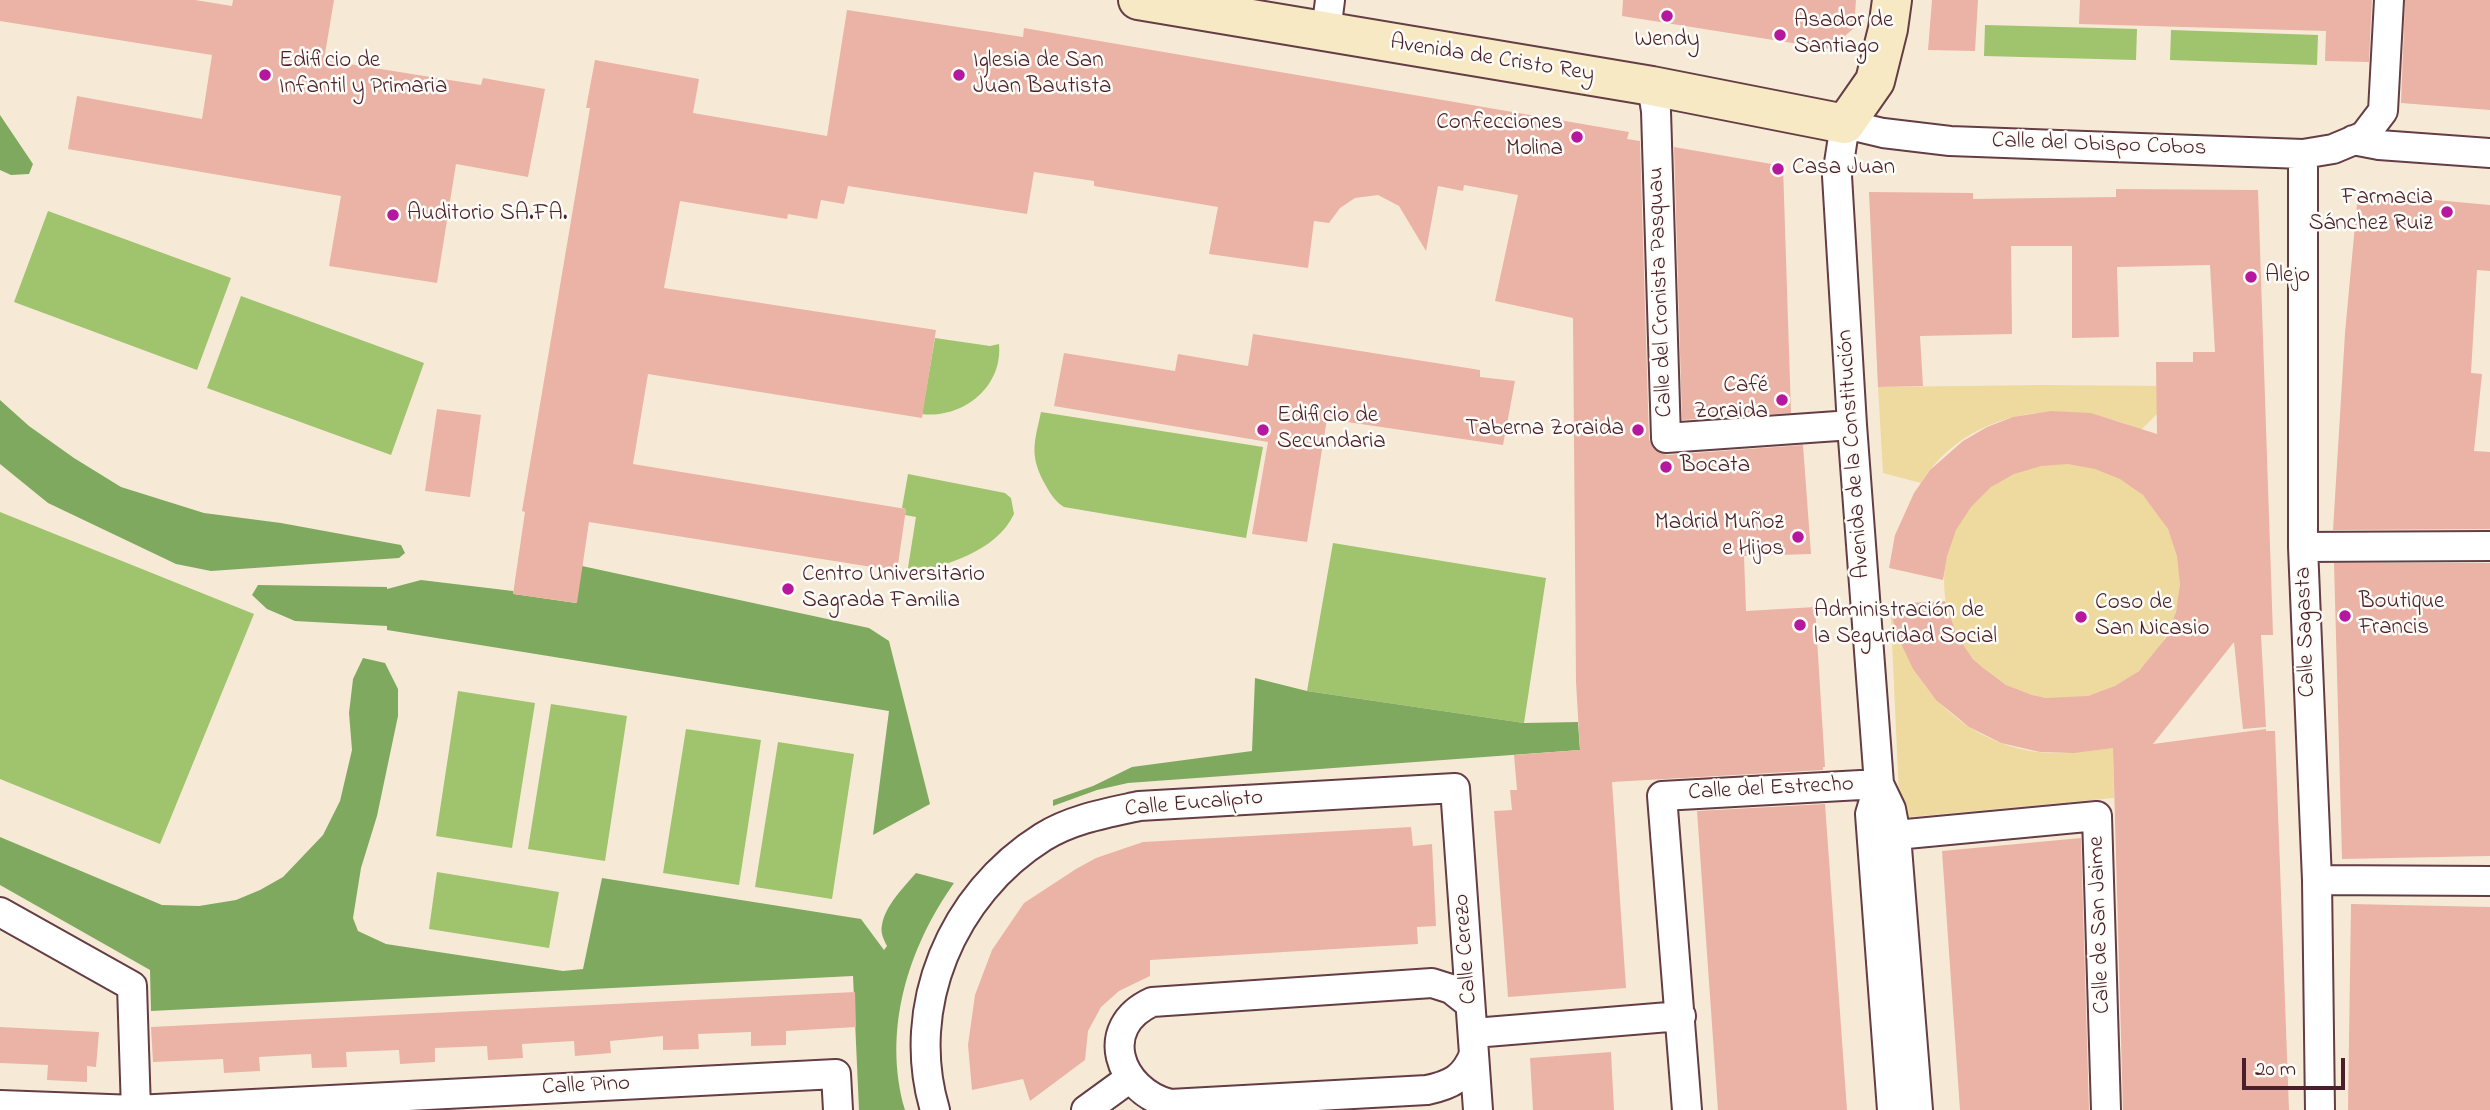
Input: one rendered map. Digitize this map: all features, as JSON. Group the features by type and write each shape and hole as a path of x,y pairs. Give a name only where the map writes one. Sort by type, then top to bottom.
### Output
{"street":[{"name":"Avenida de Cristo Rey","path":"1138,0 1328,16 1652,86 1845,124"},
{"path":"1845,124 1875,81 1892,0"},
{"path":"2353,140 2364,136 2383,111 2389,0"},
{"name":"Calle del Cronista Pasquau","path":"1652,86 1656,111 1666,438 1852,425"},
{"name":"Calle del Obispo Cobos","path":"1845,124 1883,133 1950,141 2303,154 2333,149 2353,140"},
{"name":"Avenida de la Constitución","path":"1845,124 1837,176 1852,425 1879,784 1870,814 1892,1110"},
{"path":"2353,140 2379,145 2490,153"},
{"name":"Calle Sagasta","path":"2303,154 2304,547 2317,880 2320,1110"},
{"path":"2304,547 2490,546"},
{"name":"Avenida de la Constitución","path":"1879,784 1891,809 1896,835 1918,1110"},
{"name":"Calle del Estrecho","path":"1681,1016 1662,796 1879,784"},
{"name":"Calle Cerezo","path":"1455,788 1478,1110"},
{"name":"Calle Eucalipto","path":"935,1110 925,1060 929,1000 936,972 949,941 974,902 1017,856 1044,836 1091,817 1139,806 1455,788"},
{"name":"Calle de San Jaime","path":"1896,835 2097,816 2106,1110"},
{"path":"2317,880 2490,881"},
{"path":"0,912 132,986 136,1110"},
{"path":"1470,1004 1451,989 1432,983 1152,1002 1136,1013 1122,1034 1120,1051 1122,1063 1135,1085 1170,1104 1427,1090 1455,1082 1463,1076 1474,1044 1681,1016 1687,1110"},
{"name":"Calle Pino","path":"0,1104 136,1110 836,1074 838,1110"},
{"path":"1086,1110 1130,1079"}],"green space":[{"path":"1985,25 2137,29 2136,60 1984,56"},
{"path":"2171,30 2318,35 2317,65 2170,60"},
{"path":"0,115 33,164 29,174 11,175 0,170"},
{"path":"48,211 231,278 197,370 14,302"},
{"path":"241,296 424,363 391,455 207,388"},
{"path":"935,338 990,346 999,344 999,360 987,386 977,397 952,411 922,414"},
{"path":"0,400 29,426 121,487 204,513 281,523 401,545 405,553 399,558 211,571 176,564 48,503 0,464"},
{"path":"1041,412 1263,447 1246,538 1064,507 1050,492 1035,458"},
{"path":"908,474 1005,493 1011,498 1014,514 1006,527 982,548 953,562 907,574 916,517 905,515 906,509 902,508"},
{"path":"0,512 254,614 160,844 0,779"},
{"path":"1333,543 1546,578 1524,723 1307,691"},
{"path":"582,566 869,628 889,641 930,804 873,835 889,711 387,630 387,626 295,621 267,609 252,595 258,585 387,589 421,580 513,591 514,594 576,603"},
{"path":"363,658 385,663 398,689 398,716 377,816 361,868 353,918 358,931 386,944 563,971 583,969 602,878 861,919 884,950 887,946 882,931 884,918 895,897 916,873 954,883 924,935 904,991 896,1050 905,1110 859,1110 853,976 151,1011 150,970 0,885 0,837 162,905 199,906 236,900 283,877 323,835 340,801 352,750 349,713 353,679"},
{"path":"1255,678 1307,691 1524,723 1578,722 1580,750 1128,783 1097,790 1053,806 1053,800 1093,786 1132,767 1252,751"},
{"path":"458,691 535,703 512,848 436,836"},
{"path":"551,704 627,716 605,861 528,849"},
{"path":"686,729 761,740 739,885 663,873"},
{"path":"778,742 854,754 832,899 755,887"},
{"path":"437,872 559,892 549,948 429,929"}],"sand":[{"path":"2180,386 2181,390 2141,430 2112,419 2082,413 2051,412 2021,416 1991,424 1964,438 1941,458 1921,483 1883,473 1878,387"},
{"path":"2062,463 2107,472 2137,490 2153,506 2175,547 2180,581 2171,626 2153,656 2137,672 2096,694 2062,699 2017,690 1987,672 1971,656 1949,615 1944,581 1953,536 1971,506 1987,490 2028,468"},
{"path":"1890,598 1896,627 1906,654 1920,678 1938,700 1959,719 1983,735 2009,746 2038,752 2066,753 2113,747 2114,798 1900,818"}],"building":[{"path":"0,0 195,0 232,6 233,0 334,0 324,60 481,85 483,78 545,89 528,177 456,164 437,283 329,266 341,196 68,149 77,96 202,119 212,55 0,21"},
{"path":"1623,0 1856,0 1854,28 1830,49 1622,16"},
{"path":"1932,0 1978,0 1975,51 1928,50"},
{"path":"2080,0 2372,0 2369,62 2325,61 2326,31 2079,24"},
{"path":"2405,0 2490,0 2490,110 2401,103"},
{"path":"847,10 1023,37 1024,28 1629,132 1627,139 1640,141 1649,439 1658,452 1667,455 1803,445 1811,554 1744,556 1746,611 1815,607 1825,767 1823,770 1612,782 1626,988 1508,997 1494,811 1512,810 1510,790 1517,790 1514,755 1580,750 1576,682 1573,318 1495,301 1518,195 1464,185 1463,191 1438,186 1426,251 1399,206 1378,195 1355,198 1340,208 1329,223 1314,221 1308,268 1209,254 1218,207 1094,186 1094,181 1034,172 1027,214 848,186 844,204 821,200 817,219 788,214 787,219 680,201 664,288 936,330 922,418 648,374 633,464 906,509 897,571 589,522 577,603 513,594 525,512 522,511 590,108 586,108 595,60 699,79 693,113 827,136"},
{"path":"1674,147 1783,166 1791,413 1682,420"},
{"path":"2116,189 2258,190 2273,635 2261,635 2266,727 2243,729 2234,642 2153,744 2266,729 2275,731 2289,1110 2123,1110 2113,748 2074,753 2040,752 2001,743 1969,727 1936,700 1913,669 1897,635 1889,604 1945,601 1957,636 1973,659 2006,685 2046,698 2088,696 2115,686 2139,671 2166,638 2176,612 2180,584 2177,556 2168,529 2143,495 2120,479 2095,469 2068,464 2041,466 2014,474 1991,487 1971,507 1956,530 1947,556 1943,580 1889,568 1895,535 1914,493 1930,470 1963,441 1987,427 2013,417 2051,411 2091,413 2157,434 2156,362 2193,362 2193,352 2215,352 2210,265 2117,267 2119,337 2072,338 2072,246 2011,246 2012,334 1920,336 1923,386 1878,387 1869,192 1973,193 1973,199 2116,197"},
{"path":"2358,193 2490,205 2490,271 2477,270 2471,373 2482,374 2474,451 2490,452 2490,529 2333,530 2345,333"},
{"name":"Edificio de Secundaria","path":"1253,334 1480,370 1480,377 1515,381 1503,445 1327,419 1307,542 1252,534 1268,442 1054,406 1064,353 1175,371 1178,354 1248,366"},
{"path":"437,409 481,415 470,497 425,491"},
{"path":"2334,563 2490,563 2490,856 2342,859"},
{"path":"1825,804 1847,1110 1718,1110 1697,811"},
{"path":"1411,827 1413,846 1432,844 1436,926 1417,927 1418,944 1150,960 1150,976 1119,991 1101,1007 1088,1031 1085,1060 1030,1101 1023,1079 972,1090 968,1045 975,995 992,950 1024,903 1076,869 1096,858 1143,842"},
{"path":"2081,838 2089,1110 1960,1110 1942,851"},
{"path":"2351,904 2490,907 2490,1110 2348,1110"},
{"path":"855,992 856,1027 786,1031 786,1045 751,1046 751,1032 698,1034 699,1049 663,1050 663,1036 610,1041 611,1053 575,1056 574,1041 522,1044 523,1058 488,1060 487,1046 435,1048 435,1062 400,1064 399,1050 346,1052 347,1067 312,1068 311,1054 259,1057 260,1071 224,1073 223,1059 153,1062 151,1027"},
{"path":"0,1027 99,1032 96,1067 87,1066 87,1082 47,1080 48,1065 0,1063"},
{"path":"1611,1052 1614,1110 1533,1110 1530,1058"}],"place":[{"name":"Wendy","path":"1667,16"},
{"name":"Asador de Santiago","path":"1780,35"},
{"name":"Edificio de Infantil y Primaria","path":"265,75"},
{"name":"Iglesia de San Juan Bautista","path":"959,75"},
{"name":"Confecciones Molina","path":"1577,137"},
{"name":"Casa Juan","path":"1778,169"},
{"name":"Farmacia Sánchez Ruiz","path":"2447,212"},
{"name":"Auditorio SA.FA.","path":"393,215"},
{"name":"Alejo","path":"2251,277"},
{"name":"Café Zoraida","path":"1782,400"},
{"name":"Edificio de Secundaria","path":"1263,430"},
{"name":"Taberna Zoraida","path":"1638,430"},
{"name":"Bocata","path":"1666,467"},
{"name":"Madrid Muñoz e Hijos","path":"1798,537"},
{"name":"Centro Universitario Sagrada Familia","path":"788,589"},
{"name":"Boutique Francis","path":"2345,616"},
{"name":"Coso de San Nicasio","path":"2081,617"},
{"name":"Administración de la Seguridad Social","path":"1800,625"}]}
